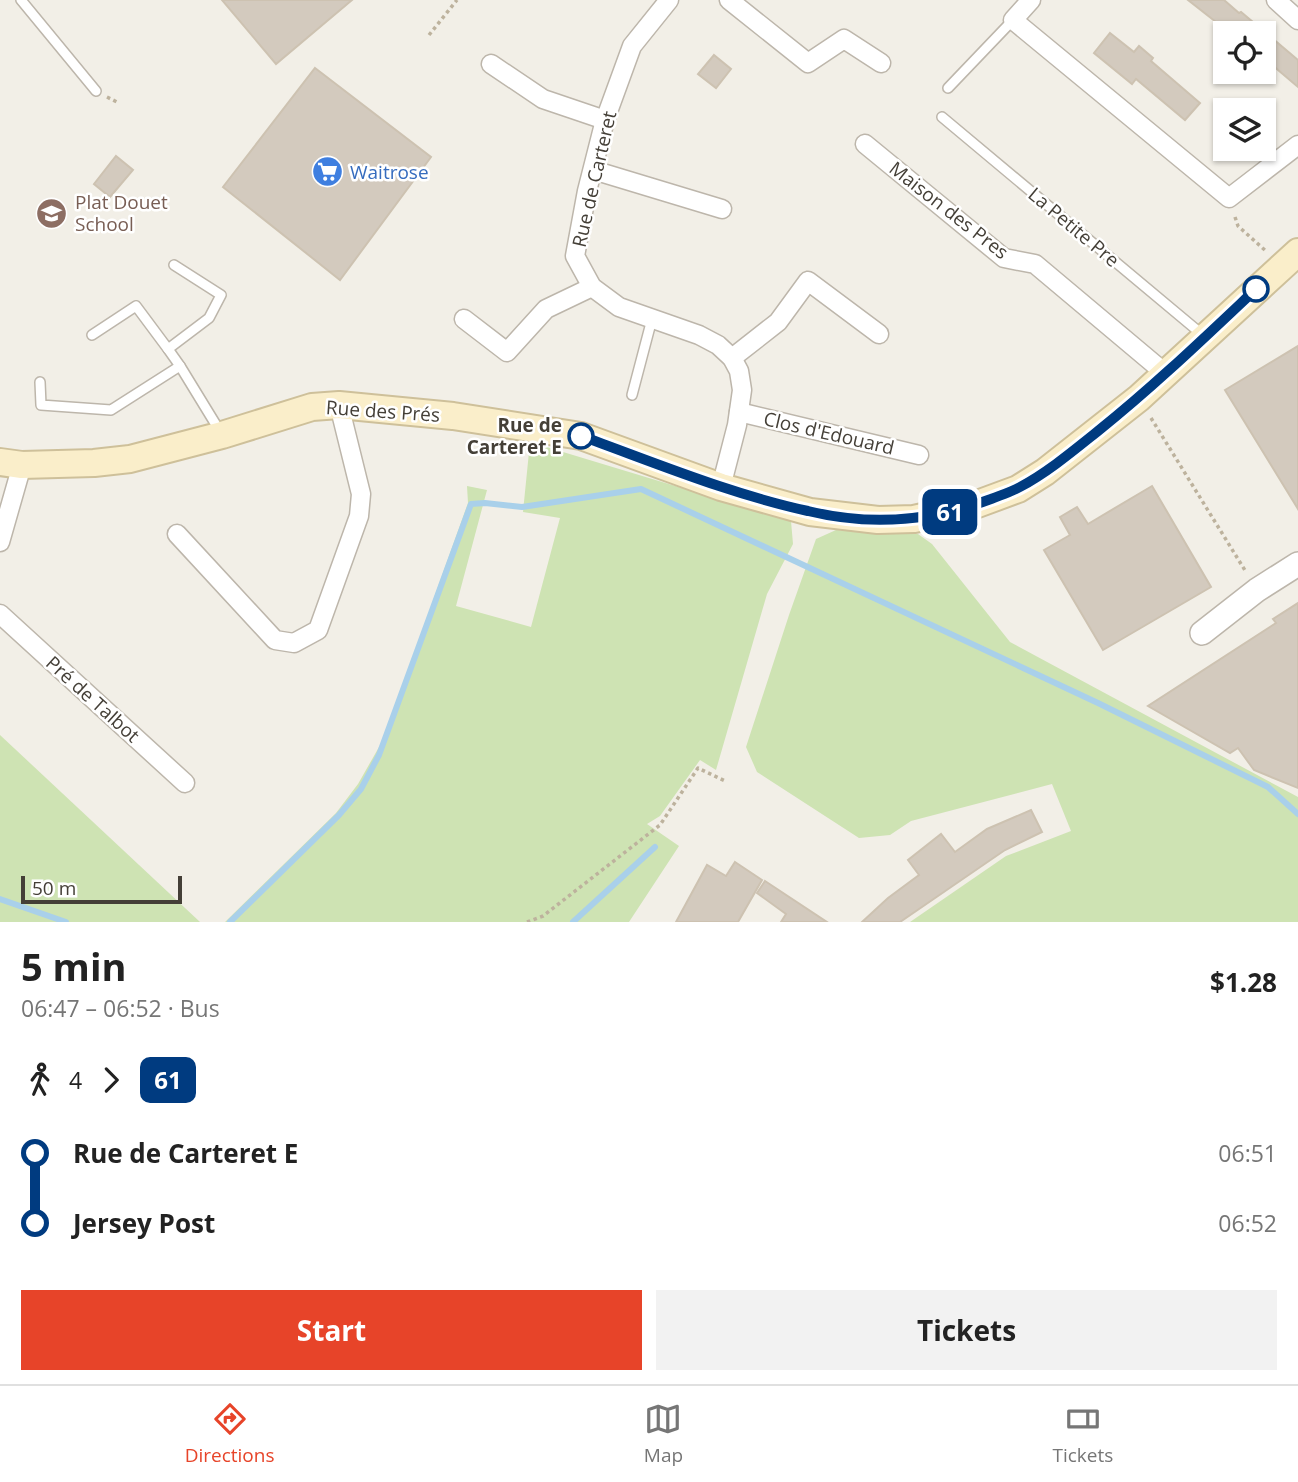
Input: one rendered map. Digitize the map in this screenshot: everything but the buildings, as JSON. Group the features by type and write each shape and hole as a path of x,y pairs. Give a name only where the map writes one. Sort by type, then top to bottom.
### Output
{"main road":[{"name":"Rue des Prés","path":"11,463 94,463 130,459 222,435 312,407 339,405 453,416 581,436 721,487 810,512 878,520 914,519 972,506 1018,489 1045,472 1139,398 1290,259"}],"street":[{"name":"Rue de Carteret","path":"669,0 632,47 606,120 575,257 592,287 619,307 699,335 718,345 733,358"},
{"path":"729,0 808,63 844,39 881,63"},
{"path":"1031,0 1013,20 1229,198 1298,145"},
{"path":"1276,0 1298,20"},
{"path":"491,64 543,99 606,120"},
{"name":"Maison des Pres","path":"865,144 1004,258 1035,264 1166,374"},
{"path":"593,170 722,209"},
{"path":"721,487 742,390 739,370 733,358 778,322 808,281 879,334"},
{"path":"464,319 507,352 546,309 592,287"},
{"path":"177,534 275,640 294,643 318,630 359,516 361,494 339,405"},
{"name":"Clos d'Edouard","path":"739,412 919,455"},
{"path":"0,542 11,463"},
{"path":"1202,632 1257,590 1298,565"},
{"name":"Pré de Talbot","path":"0,614 185,783"}],"lane":[{"path":"20,0 96,91"},
{"path":"948,88 1013,20"},
{"name":"La Petite Pre","path":"942,117 1205,337"},
{"path":"168,349 209,318 222,295 174,265"},
{"path":"92,335 136,306 180,366 222,435"},
{"path":"632,395 652,318"},
{"path":"40,382 41,405 111,410 180,366"}],"path":[{"path":"429,35 457,0"},
{"path":"1229,198 1238,226 1290,259"},
{"path":"1139,398 1257,590"},
{"path":"527,922 543,916 660,825 698,768 725,780"}],"green space":[{"path":"530,442 791,521 793,544 767,594 716,770 700,760 660,816 647,824 679,846 629,922 225,922 336,813 358,784 383,740 468,503 467,486 487,490 456,606 531,627 560,518 523,512"},
{"path":"836,530 918,534 932,544 1010,642 1298,797 1298,922 910,922 1006,856 1071,831 1052,784 911,821 890,835 859,838 757,772 746,747 789,615 816,539"},
{"path":"0,735 200,922 0,922"}],"waterway":[{"path":"230,922 339,815 361,789 379,755 471,504 522,507 641,489 1098,703 1268,787 1298,814"},
{"path":"573,922 655,847"},
{"path":"0,899 66,922"}],"bus line":[{"name":"61","path":"581,436 721,487 810,512 878,520 914,519 944,514 1018,489 1045,472 1139,398 1256,289"}],"place":[{"name":"Waitrose","path":"327,172"},
{"name":"Plat Douet School","path":"52,213"},
{"name":"Rue de Carteret E","path":"581,436"}]}
